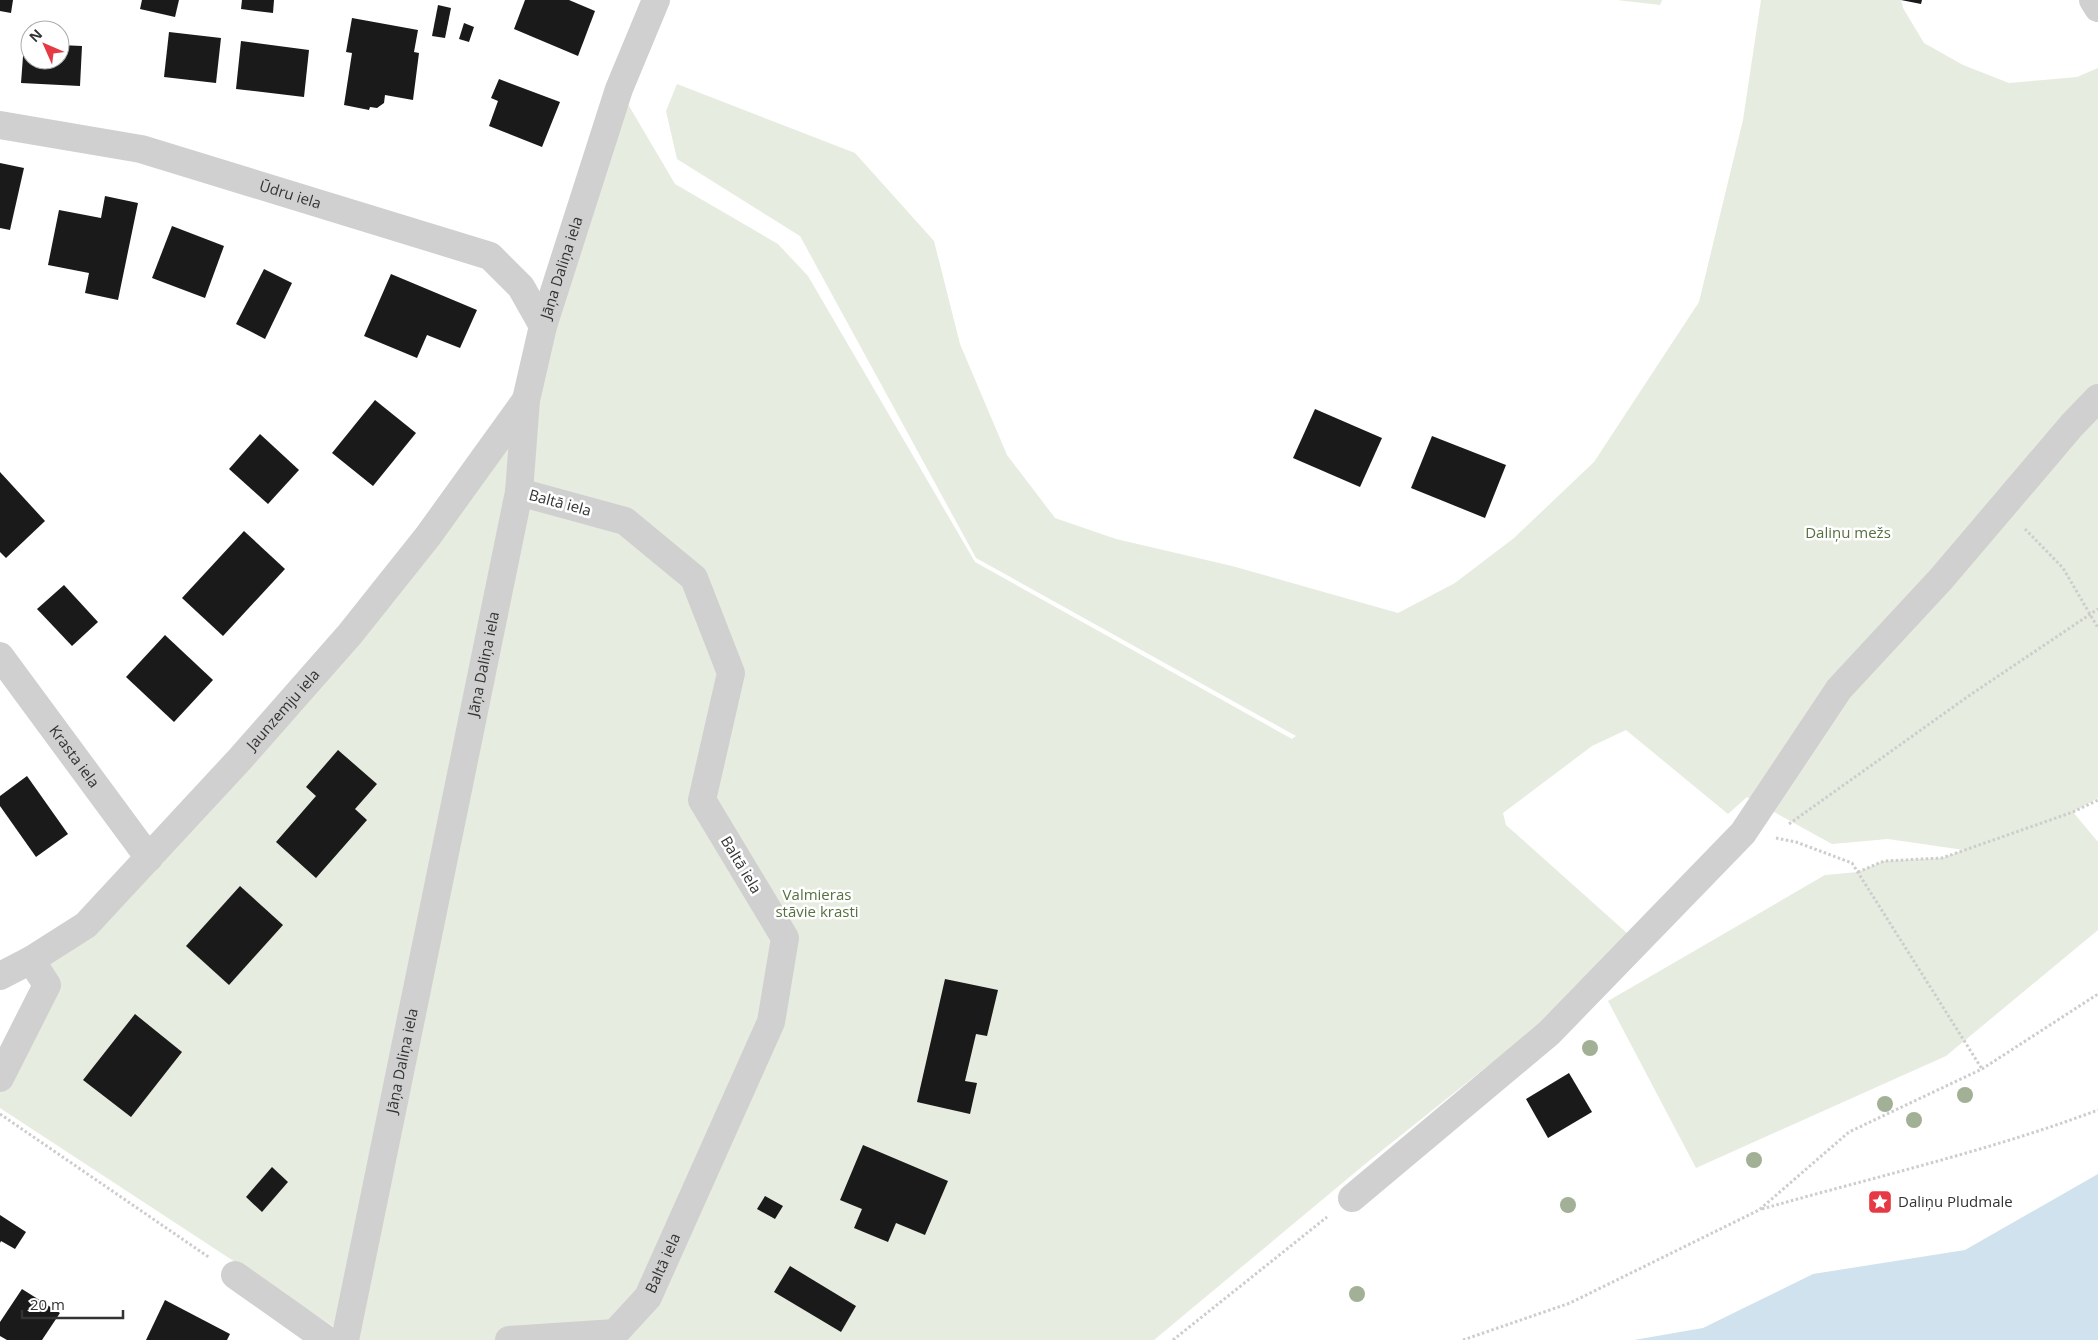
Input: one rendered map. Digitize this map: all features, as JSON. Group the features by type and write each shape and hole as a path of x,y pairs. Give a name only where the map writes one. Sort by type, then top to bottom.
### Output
{"street":[{"name":"Jāņa Daliņa iela","path":"345,1340 519,492 526,400 543,326 619,89 656,0"},
{"path":"2093,0 2098,8"},
{"name":"Ūdru iela","path":"0,125 141,148 490,256 521,287 543,326"},
{"path":"1352,1198 1549,1033 1743,833 1839,689 1941,579 2072,425 2098,398"},
{"name":"Jaunzemju iela","path":"0,976 31,960 86,925 240,759 350,634 428,536 526,400"},
{"name":"Baltā iela","path":"509,1340 615,1333 648,1297 771,1022 786,938 702,800 731,673 694,578 625,521 519,492"},
{"name":"Krasta iela","path":"0,656 149,858"},
{"path":"0,1078 47,985 31,960"},
{"path":"235,1275 327,1340"}],"path":[{"path":"2003,506 2063,568 2098,628"},
{"path":"1785,827 1970,695 2098,609"},
{"path":"1858,872 1884,860 1942,858 2073,812 2098,800"},
{"path":"1778,832 1770,837 1796,842 1852,863 1982,1069"},
{"path":"1759,1210 1849,1132 1982,1069 2098,994"},
{"path":"1463,1340 1570,1303 1759,1210 1883,1174 1967,1154 2098,1110"},
{"path":"0,1114 235,1275"},
{"path":"1173,1340 1352,1198"}],"green space":[{"path":"1617,0 1662,0 1660,5"},
{"path":"1761,0 1901,0 1903,8 1924,43 1963,65 2009,83 2077,77 2098,68 2098,798 2073,812 2098,842 2098,930 1946,1056 1696,1168 1608,1001 1825,875 1858,872 1884,861 1942,858 1964,850 1888,839 1832,844 1747,797 1728,814 1626,730 1592,746 1503,813 1506,825 1628,934 1533,1030 1370,1160 1154,1340 345,1340 345,1334 0,1108 0,1078 41,997 31,960 149,858 526,400 619,89 675,184 778,244 808,276 975,562 1292,739 1296,736 976,558 800,236 677,159 666,111 677,84 855,153 934,241 960,344 1007,455 1055,518 1116,539 1232,566 1398,613 1455,583 1514,538 1594,462 1699,302 1743,120"}],"water":[{"path":"2098,1174 2098,1340 1634,1340 1703,1328 1813,1274 1965,1250"}],"building":[{"path":"0,0 13,0 11,13 0,11"},
{"path":"142,0 179,0 175,17 140,9"},
{"path":"242,0 274,0 273,13 241,9"},
{"path":"525,0 569,0 595,11 578,56 514,29"},
{"path":"1901,0 1922,0 1921,4"},
{"path":"438,5 451,8 445,38 432,36"},
{"path":"352,18 418,30 414,52 419,53 413,100 385,95 384,103 377,108 370,107 369,110 344,105 352,53 346,52"},
{"path":"464,23 474,27 469,42 459,39"},
{"path":"169,32 221,38 216,83 164,77"},
{"path":"241,41 309,50 304,97 236,89"},
{"path":"70,45 82,46 80,86 21,83 22,70 70,70"},
{"path":"499,79 560,102 542,147 489,126 498,101 491,98"},
{"path":"0,163 24,168 10,230 0,228"},
{"path":"105,196 138,203 118,300 85,293 89,273 48,265 59,210 101,218"},
{"path":"172,226 224,246 205,298 152,278"},
{"path":"264,269 292,283 265,339 236,324"},
{"path":"391,274 477,310 460,348 427,335 417,358 364,336"},
{"path":"375,400 416,433 373,486 332,453"},
{"path":"1315,409 1382,438 1360,487 1293,458"},
{"path":"260,434 299,470 268,504 229,469"},
{"path":"1432,436 1506,465 1485,518 1411,488"},
{"path":"0,472 45,521 6,558 0,552"},
{"path":"244,531 285,569 223,636 182,598"},
{"path":"64,585 98,622 72,646 37,609"},
{"path":"165,635 213,680 174,722 126,677"},
{"path":"338,750 377,784 355,809 367,820 316,878 276,842 316,796 306,787"},
{"path":"27,776 68,834 36,857 0,806 0,796"},
{"path":"240,886 283,925 229,985 186,946"},
{"path":"945,979 998,990 987,1036 976,1034 965,1081 977,1083 970,1114 917,1102"},
{"path":"135,1014 182,1052 131,1117 83,1080"},
{"path":"1569,1073 1592,1112 1548,1138 1526,1099"},
{"path":"863,1145 948,1181 925,1235 896,1223 888,1242 854,1228 862,1209 840,1200"},
{"path":"272,1167 288,1182 262,1212 246,1197"},
{"path":"765,1196 783,1206 775,1219 757,1209"},
{"path":"0,1215 26,1232 15,1249 1,1241 0,1243"},
{"path":"790,1266 856,1306 841,1332 774,1292"},
{"path":"22,1289 60,1313 42,1340 7,1340 0,1336 0,1322"},
{"path":"165,1300 230,1334 227,1340 146,1340"}],"place":[{"name":"Daliņu Pludmale","path":"1880,1202"}],"park label":[{"name":"Daliņu mežs","path":"1848,533"},
{"name":"Valmieras stāvie krasti","path":"817,904"}]}
